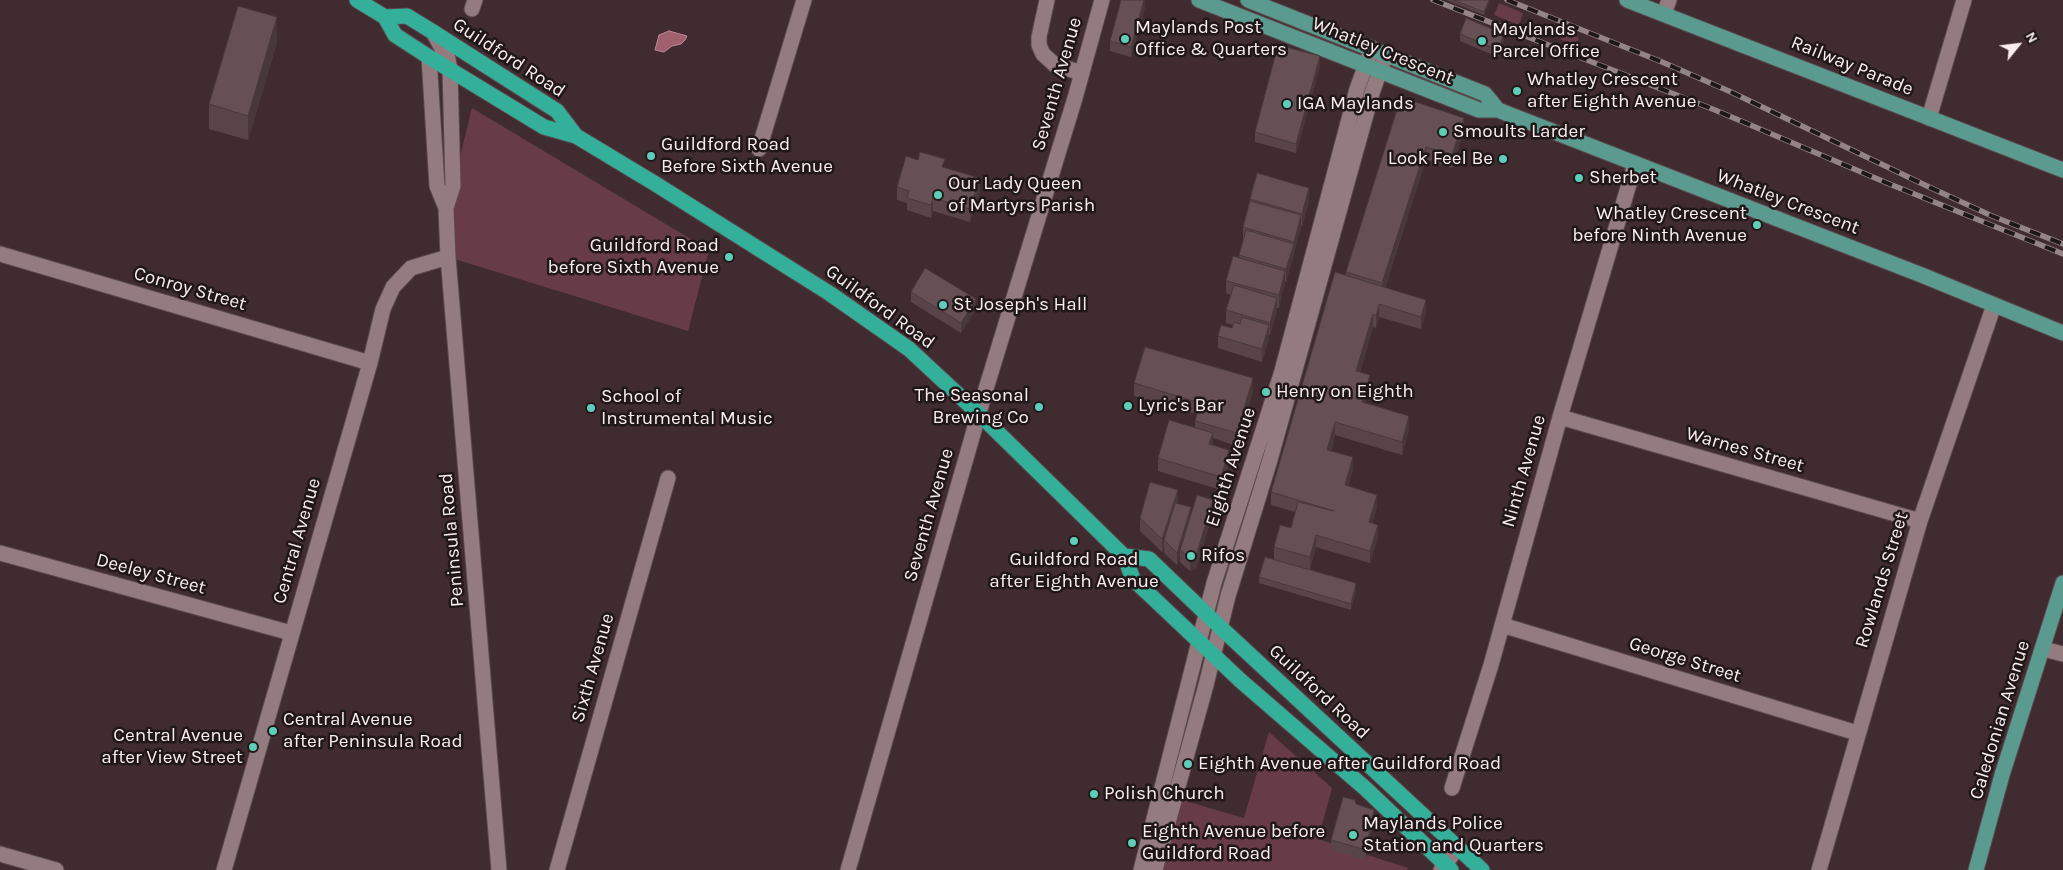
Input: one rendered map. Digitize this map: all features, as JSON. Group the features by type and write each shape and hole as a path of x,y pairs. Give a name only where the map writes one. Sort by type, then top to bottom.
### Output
{"highway":[{"name":"Guildford Road","path":"357,0 385,17 395,34 429,57 544,127 576,136 829,293 909,349 979,414 1124,556 1133,579 1213,654 1366,789 1446,868"},
{"name":"Guildford Road","path":"385,17 407,16 434,32 557,112 576,136"},
{"name":"Guildford Road","path":"1124,556 1149,559 1458,847 1474,867"}],"main road":[{"name":"Whatley Crescent","path":"1199,0 1479,110 1498,110 1924,276 2063,333"},
{"name":"Whatley Crescent","path":"1248,0 1485,94 1498,110"},
{"name":"Railway Parade","path":"1627,0 1666,7 1929,118 2063,170"},
{"name":"Caledonian Avenue","path":"1976,870 2002,775 2063,583"}],"street":[{"path":"759,149 804,0"},
{"path":"1047,0 1039,37 1039,46 1043,54 1055,65 1082,73"},
{"name":"Seventh Avenue","path":"848,870 979,414 1082,73 1102,0"},
{"path":"1929,118 1964,0"},
{"name":"Peninsula Road","path":"434,32 448,58 450,70 453,186 446,208"},
{"name":"Eighth Avenue","path":"1141,870 1214,583 1282,371 1372,68 1379,51"},
{"name":"Peninsula Road","path":"429,57 437,186 446,208 448,257 499,870"},
{"name":"Eighth Avenue","path":"1155,870 1220,627 1270,460 1347,178 1372,68"},
{"name":"Ninth Avenue","path":"1452,788 1502,625 1560,417 1635,164"},
{"name":"Conroy Street","path":"0,254 370,363"},
{"name":"Central Avenue","path":"224,870 370,363 383,309 393,287 411,268 448,257"},
{"name":"Rowlands Street","path":"1819,870 1857,733 1920,521 1994,305"},
{"name":"Warnes Street","path":"1560,417 1920,521"},
{"name":"Sixth Avenue","path":"557,870 668,478"},
{"name":"Deeley Street","path":"0,553 291,634"},
{"name":"George Street","path":"1502,625 1857,733"},
{"path":"2043,649 2063,654"},
{"path":"1446,868 1458,847"},
{"path":"0,854 56,870"}],"shaded area":[{"path":"1499,3 1523,13 1519,25 1494,15"},
{"path":"669,31 687,36 681,44 672,46 664,52 655,50 659,35"},
{"path":"1563,31 1579,38 1576,46 1560,39"},
{"path":"472,108 709,250 688,331 448,257 453,186"},
{"path":"1269,732 1332,788 1318,839 1408,868 1407,870 1155,870 1175,798 1244,818"}],"building":[{"name":"Maylands Post Office & Quarters","path":"1121,0 1144,0 1131,47 1110,41"},
{"path":"1454,0 1489,0 1484,12"},
{"path":"238,6 277,17 248,116 209,104"},
{"path":"1466,18 1504,34 1498,50 1460,34"},
{"name":"IGA Maylands","path":"1278,45 1320,56 1296,144 1255,132"},
{"path":"1401,97 1464,118 1452,155 1426,147 1382,283 1346,272"},
{"name":"Our Lady Queen of Martyrs Parish","path":"920,152 945,159 942,167 980,178 970,209 933,198 931,205 907,198 909,191 897,187 906,156 918,160"},
{"path":"1257,173 1309,188 1302,214 1250,199"},
{"path":"1250,201 1301,215 1294,242 1243,227"},
{"path":"1246,230 1294,244 1286,269 1239,255"},
{"path":"1233,256 1285,271 1279,295 1226,281"},
{"name":"St Joseph's Hall","path":"925,268 976,299 961,323 911,292"},
{"path":"1335,272 1426,300 1421,317 1379,304 1376,316 1373,314 1356,371 1370,375 1362,402 1409,416 1402,442 1335,422 1327,450 1353,457 1345,485 1377,495 1369,522 1378,525 1370,551 1316,535 1310,557 1274,547 1280,525 1291,528 1298,502 1334,511 1271,492"},
{"path":"1234,285 1277,298 1270,323 1226,310"},
{"path":"1242,317 1269,325 1262,349 1218,336 1221,325 1232,328 1234,322 1240,324"},
{"path":"1145,347 1253,378 1237,433 1195,421 1200,403 1134,383"},
{"path":"1169,420 1213,433 1209,444 1229,450 1221,477 1158,458"},
{"path":"1150,482 1178,490 1162,539 1140,518"},
{"path":"1197,495 1213,500 1196,556 1190,558 1180,550"},
{"path":"1175,503 1191,507 1177,553 1164,540"},
{"path":"1265,557 1356,583 1351,604 1259,577"},
{"name":"Maylands Police Station and Quarters","path":"1343,797 1355,800 1356,804 1374,810 1366,850 1331,840"}],"railway":[{"path":"1433,0 1715,110 1887,183 2063,254"},
{"path":"1507,0 1662,62 1731,92 1992,216 2063,244"}],"place":[{"name":"Maylands Post Office & Quarters","path":"1125,39"},
{"name":"Maylands Parcel Office","path":"1482,41"},
{"name":"Whatley Crescent after Eighth Avenue","path":"1517,91"},
{"name":"IGA Maylands","path":"1287,104"},
{"name":"Smoults Larder","path":"1443,132"},
{"name":"Guildford Road Before Sixth Avenue","path":"651,156"},
{"name":"Look Feel Be","path":"1503,159"},
{"name":"Sherbet","path":"1579,178"},
{"name":"Our Lady Queen of Martyrs Parish","path":"938,195"},
{"name":"Whatley Crescent before Ninth Avenue","path":"1757,225"},
{"name":"Guildford Road before Sixth Avenue","path":"729,257"},
{"name":"St Joseph's Hall","path":"943,305"},
{"name":"Henry on Eighth","path":"1266,392"},
{"name":"Lyric's Bar","path":"1128,406"},
{"name":"The Seasonal Brewing Co","path":"1039,407"},
{"name":"School of Instrumental Music","path":"591,408"},
{"name":"Guildford Road after Eighth Avenue","path":"1074,541"},
{"name":"Rifos","path":"1191,556"},
{"name":"Central Avenue after Peninsula Road","path":"273,731"},
{"name":"Central Avenue after View Street","path":"253,747"},
{"name":"Eighth Avenue after Guildford Road","path":"1188,764"},
{"name":"Polish Church","path":"1094,794"},
{"name":"Maylands Police Station and Quarters","path":"1353,835"},
{"name":"Eighth Avenue before Guildford Road","path":"1132,843"}]}
